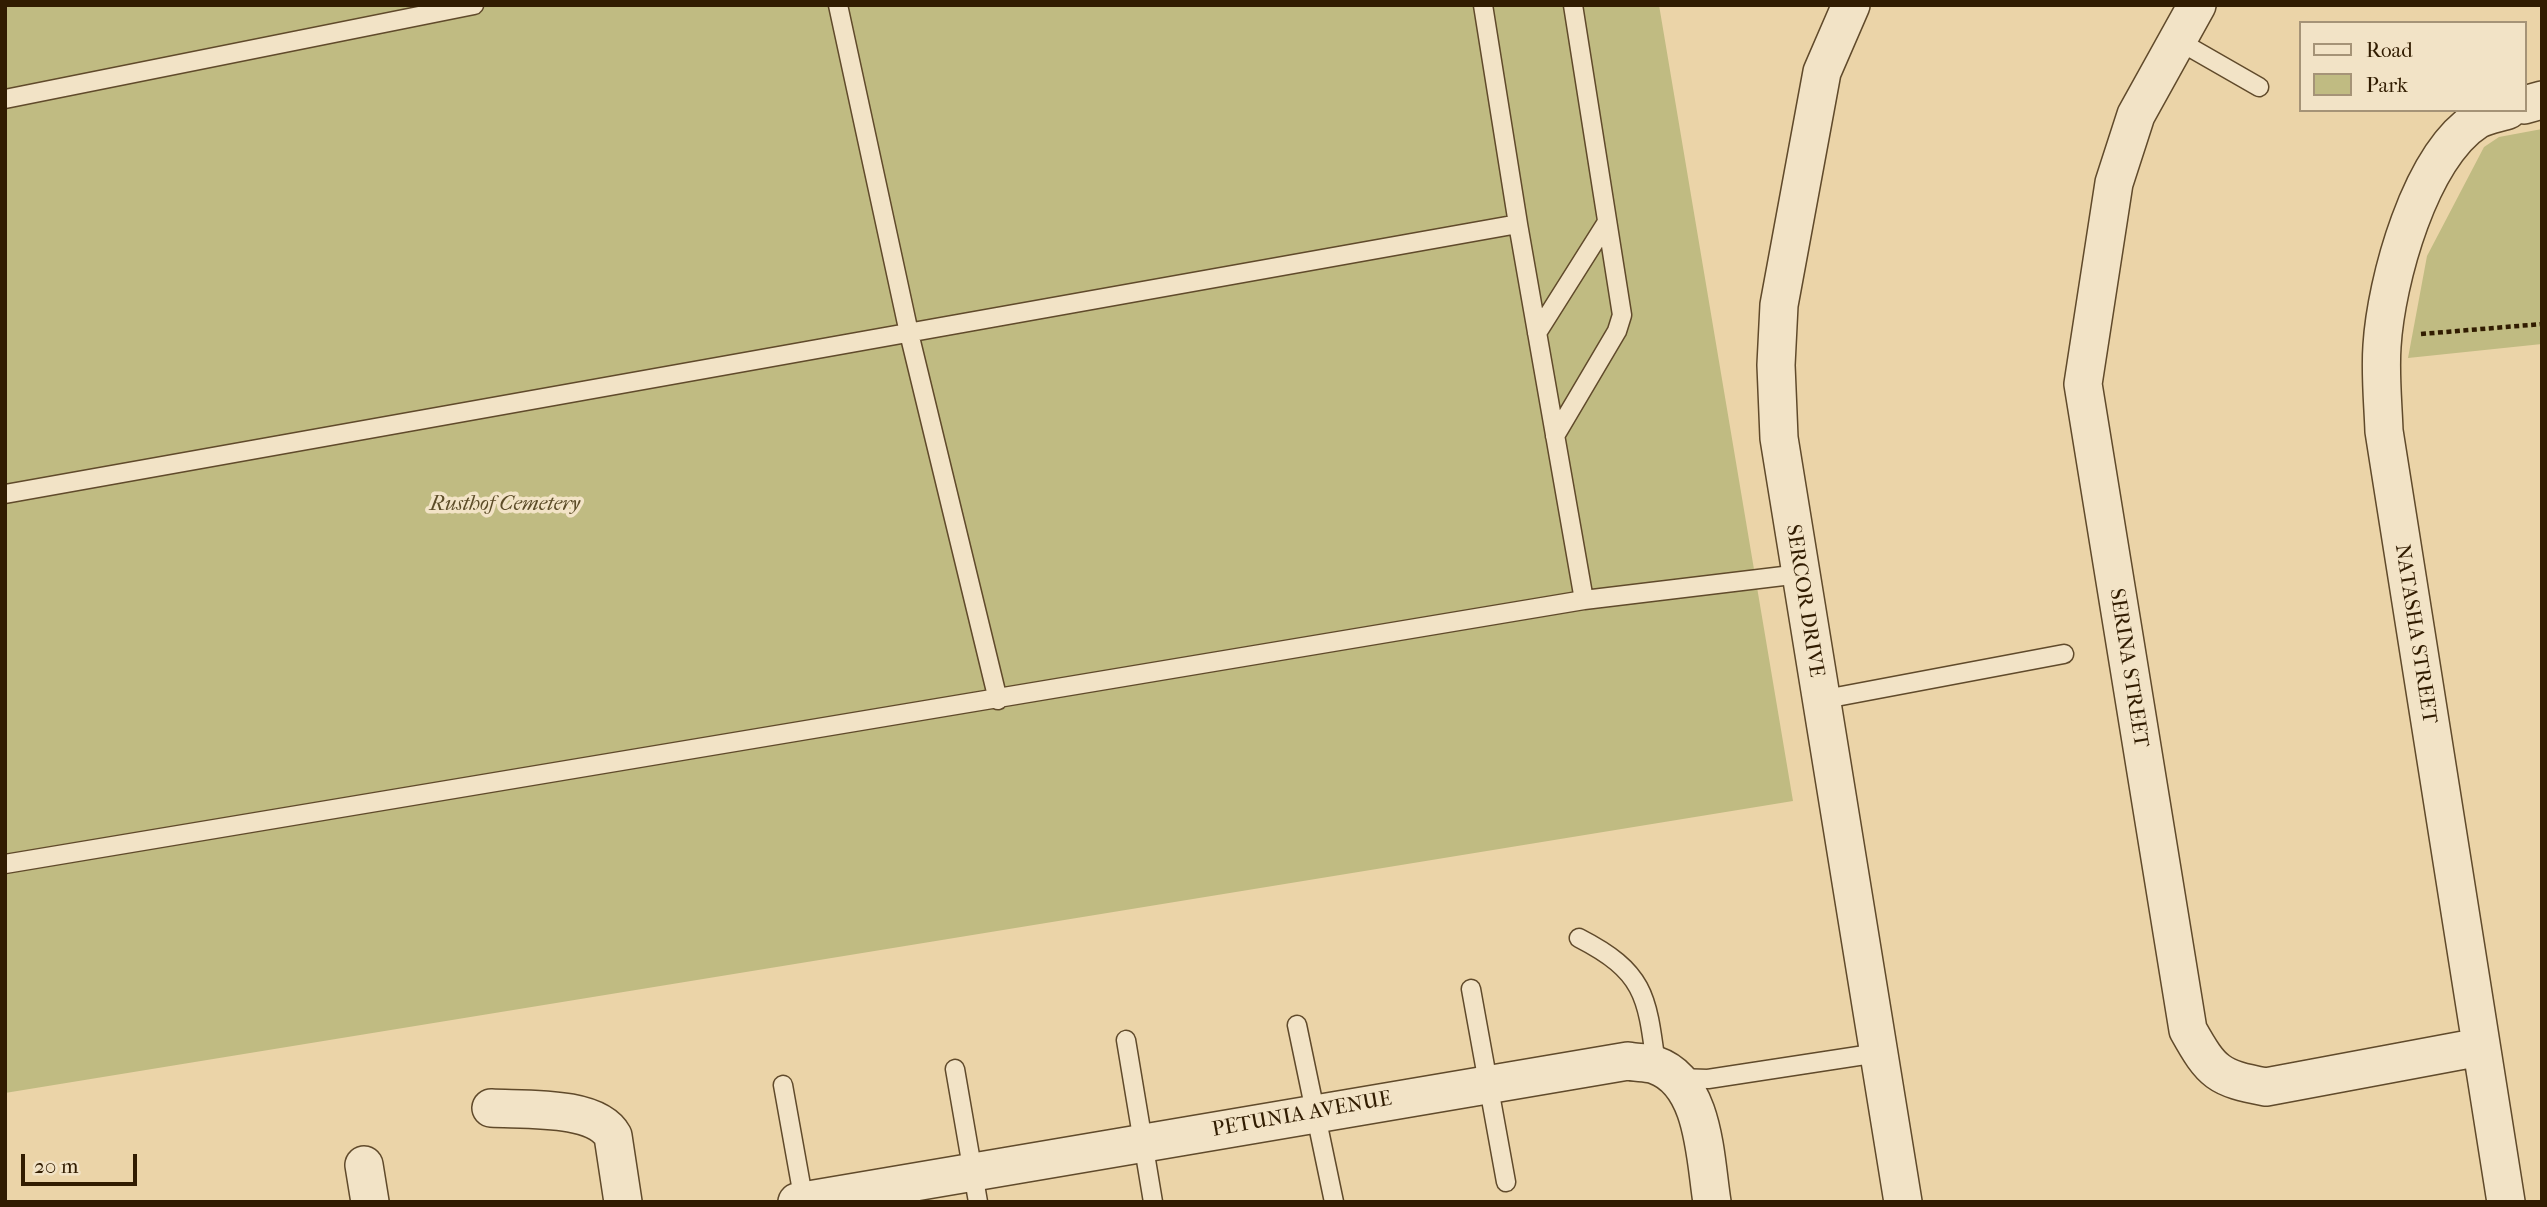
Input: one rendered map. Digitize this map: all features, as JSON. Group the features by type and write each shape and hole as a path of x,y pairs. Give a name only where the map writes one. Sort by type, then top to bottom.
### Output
{"street":[{"name":"SERCOR DRIVE","path":"1852,5 1822,72 1779,305 1776,365 1779,438 1903,1202"},
{"name":"SERINA STREET","path":"2197,5 2136,115 2113,183 2083,384 2188,1030 2207,1064 2232,1081 2266,1087 2480,1047"},
{"name":"NATASHA STREET","path":"2501,112 2478,119 2448,148 2420,197 2395,265 2384,336 2384,431 2506,1202"},
{"name":"PETUNIA AVENUE","path":"801,1201 976,1187 1143,1142 1628,1061 1666,1071"},
{"path":"1666,1071 1697,1115 1712,1202"},
{"path":"491,1108 581,1114 608,1126 613,1136 623,1202"},
{"path":"364,1165 370,1202"}],"lane":[{"path":"5,99 474,5"},
{"path":"838,5 909,333 998,700"},
{"path":"1483,5 1518,224 1584,600"},
{"path":"1555,436 1620,324 1622,315 1573,5"},
{"path":"2177,40 2259,87"},
{"path":"1537,332 1607,222"},
{"path":"5,494 1518,224"},
{"path":"5,864 1584,600 1800,574"},
{"path":"1820,700 2064,654"},
{"path":"1579,938 1626,967 1640,987 1666,1071 1708,1079 1878,1053"},
{"path":"1472,989 1506,1182"},
{"path":"1297,1025 1334,1202"},
{"path":"1126,1040 1153,1202"},
{"path":"955,1069 976,1187"},
{"path":"782,1085 801,1201"}],"path":[{"path":"2384,336 2542,324"}],"green space":[{"name":"Rusthof Cemetery","path":"5,5 1659,5 1793,801 5,1093"},
{"path":"2542,129 2542,344 2408,358 2427,256 2484,147 2499,137"}]}
